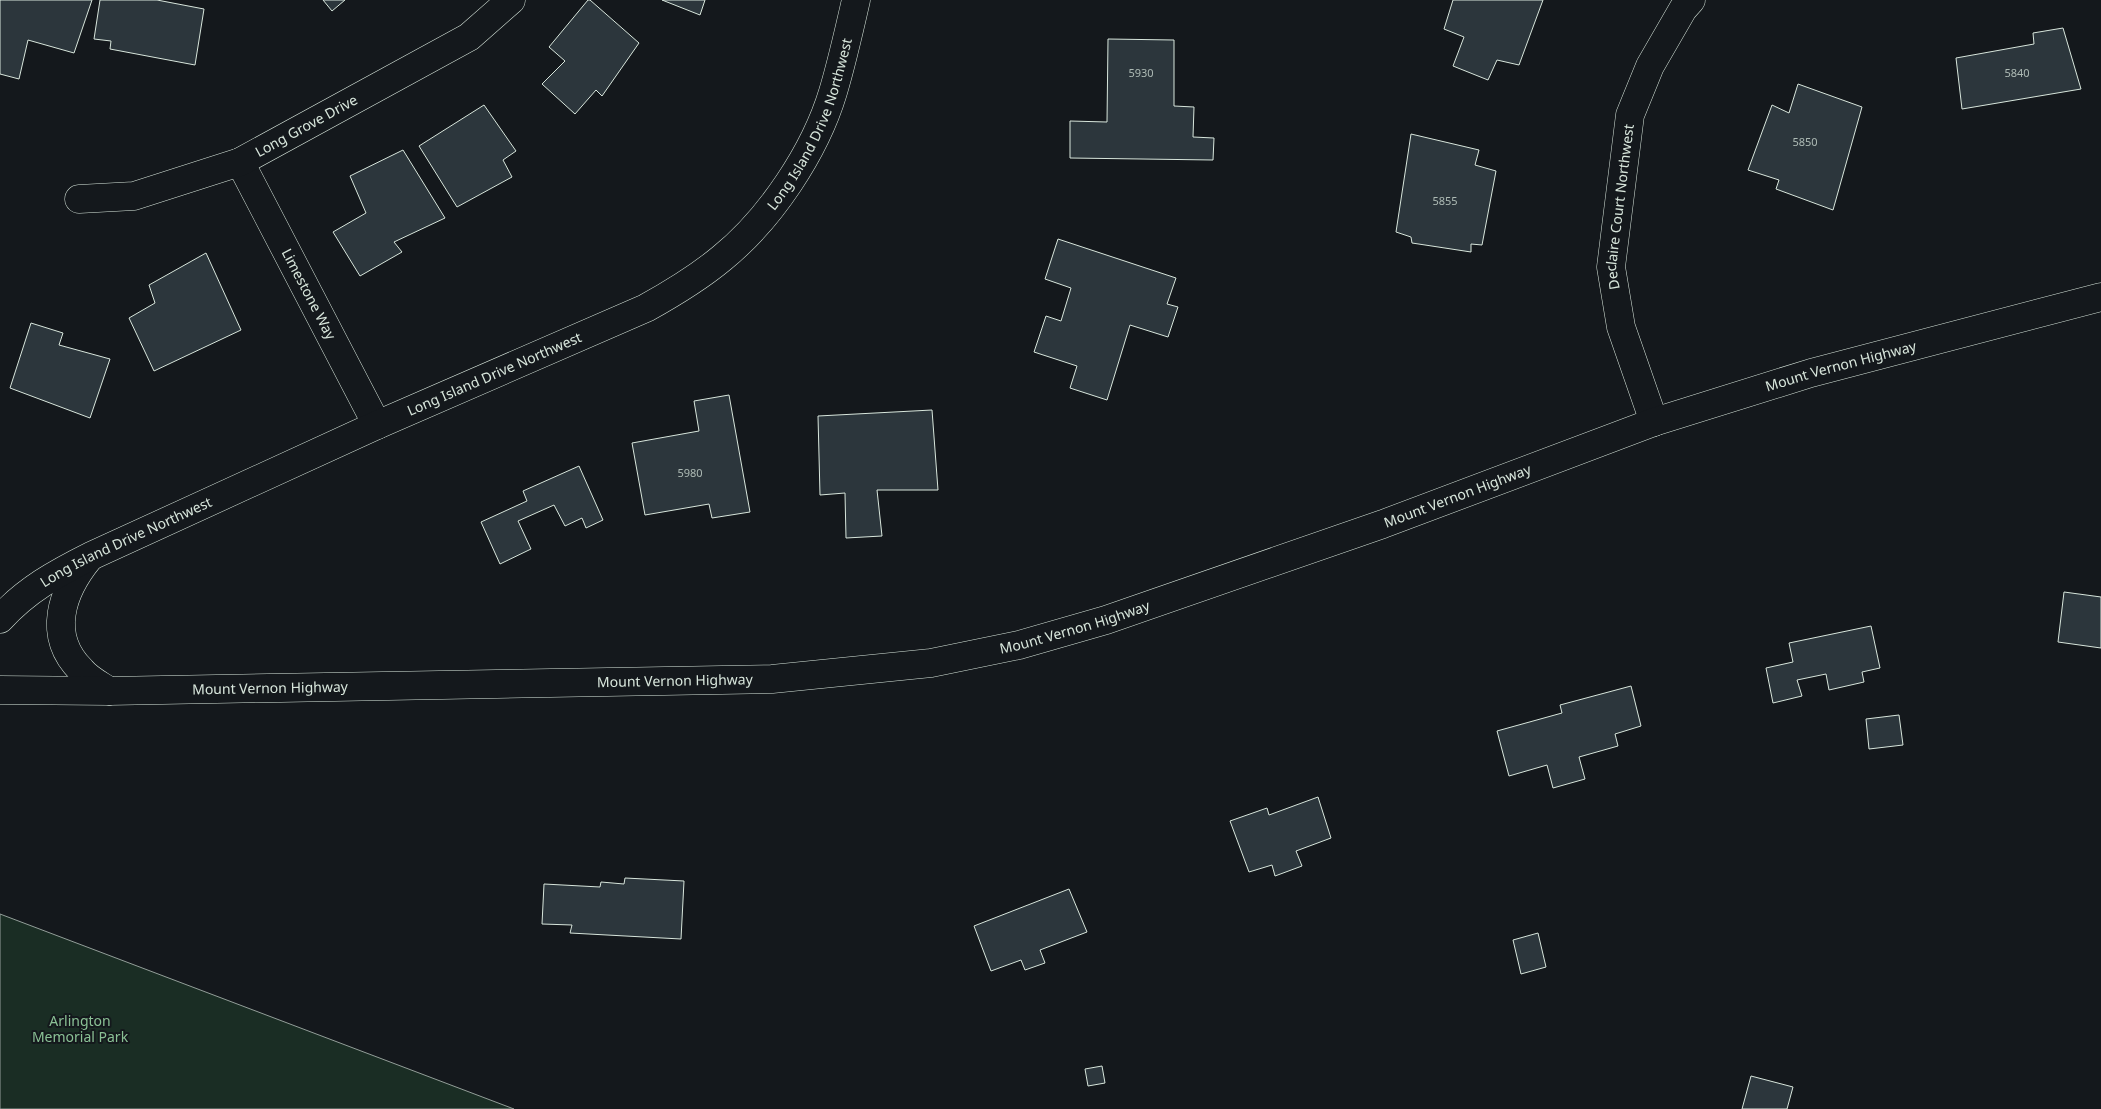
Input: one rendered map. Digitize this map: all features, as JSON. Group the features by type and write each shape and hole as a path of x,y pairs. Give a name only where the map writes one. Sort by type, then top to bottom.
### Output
{"street":[{"name":"Long Grove Drive","path":"79,199 134,196 240,162 469,38 511,0"},
{"name":"Long Island Drive Northwest","path":"0,619 14,603 32,588 91,556 377,426 646,308 684,287 723,257 771,209 808,152 832,94 856,0"},
{"name":"Declaire Court Northwest","path":"1654,422 1621,328 1611,267 1630,116 1650,66 1683,9 1692,0"},
{"name":"Limestone Way","path":"240,162 377,426"},
{"name":"Mount Vernon Highway","path":"0,690 109,691 772,679 931,664 1019,645 1106,620 1383,524 1654,422 1821,371 2101,297"},
{"path":"91,556 76,576 64,598 60,625 66,650 72,660 81,671 109,691"}],"green space":[{"name":"Arlington Memorial Park","path":"0,914 514,1109 0,1109"}],"building":[{"path":"0,0 92,0 74,53 28,40 19,79 0,74"},
{"path":"100,0 157,0 204,9 195,65 110,49 111,41 94,39"},
{"path":"323,0 345,0 332,11"},
{"path":"588,0 639,43 602,96 596,90 575,114 542,84 565,61 549,47"},
{"path":"662,0 705,0 700,15"},
{"path":"1453,0 1543,0 1519,65 1497,60 1488,80 1453,66 1464,37 1444,29"},
{"path":"2063,28 2081,89 1962,109 1956,58 2034,44 2033,33"},
{"path":"1108,39 1174,40 1174,106 1194,107 1193,137 1214,138 1213,160 1070,158 1070,121 1107,122"},
{"path":"1798,84 1862,107 1833,210 1776,189 1779,180 1748,170 1772,105 1789,113"},
{"path":"484,105 516,151 503,160 512,177 457,207 419,146"},
{"path":"1411,134 1479,150 1475,165 1496,171 1482,245 1471,244 1471,252 1412,243 1411,237 1396,232"},
{"path":"403,150 445,218 394,242 402,252 360,276 333,232 366,213 350,176"},
{"path":"1058,239 1176,278 1167,304 1178,307 1168,337 1130,325 1107,400 1070,388 1077,366 1034,352 1046,316 1061,321 1071,288 1045,279"},
{"path":"206,253 241,330 154,371 129,318 155,303 149,285"},
{"path":"31,323 63,333 59,345 110,359 90,418 10,388"},
{"path":"729,395 750,512 712,518 709,504 645,515 632,443 699,431 694,401"},
{"path":"932,410 938,490 877,490 882,536 846,538 845,493 820,495 818,416"},
{"path":"579,466 603,520 586,528 582,518 565,526 554,505 518,521 531,549 500,564 481,522 527,501 523,491"},
{"path":"2064,592 2101,597 2101,648 2058,642"},
{"path":"1871,626 1880,668 1862,672 1864,682 1829,690 1826,674 1797,680 1802,696 1773,703 1766,668 1793,662 1789,643"},
{"path":"1631,686 1641,726 1615,734 1618,746 1579,757 1585,779 1553,788 1547,765 1509,776 1497,731 1562,713 1560,705"},
{"path":"1899,715 1903,745 1869,749 1866,719"},
{"path":"1318,797 1331,838 1296,851 1302,866 1275,876 1272,865 1249,872 1230,821 1267,808 1269,815"},
{"path":"625,878 684,881 681,939 570,933 572,925 542,924 544,884 600,887 601,882 624,884"},
{"path":"1069,889 1087,932 1040,950 1045,963 1025,970 1021,960 991,971 974,926"},
{"path":"1538,933 1546,967 1521,974 1513,940"},
{"path":"1102,1066 1105,1083 1088,1086 1085,1069"},
{"path":"1751,1076 1793,1087 1787,1109 1742,1109"}]}
